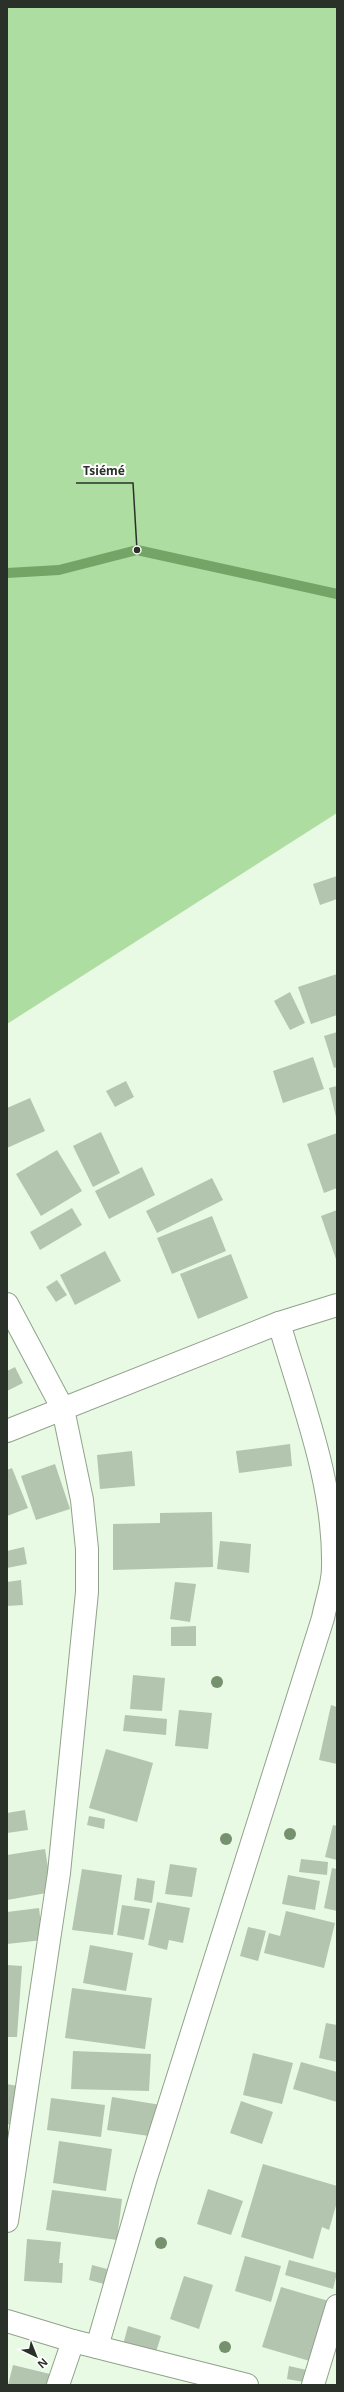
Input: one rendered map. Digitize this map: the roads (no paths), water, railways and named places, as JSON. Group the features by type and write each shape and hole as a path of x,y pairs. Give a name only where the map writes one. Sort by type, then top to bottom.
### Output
{"street":[{"path":"7,1304 62,1409 82,1500 87,1549 88,1592 58,1873 7,2221"},
{"path":"7,1432 279,1323 337,1304"},
{"path":"98,2347 146,2178 323,1618 334,1569 331,1521 322,1470 279,1323"},
{"path":"313,2385 337,2306"},
{"path":"7,2321 73,2341 247,2385"},
{"path":"58,2385 73,2341"}],"waterway":[{"path":"7,573 59,570 137,550 337,594"}],"place":[{"name":"Tsiémé","path":"137,550"}]}
